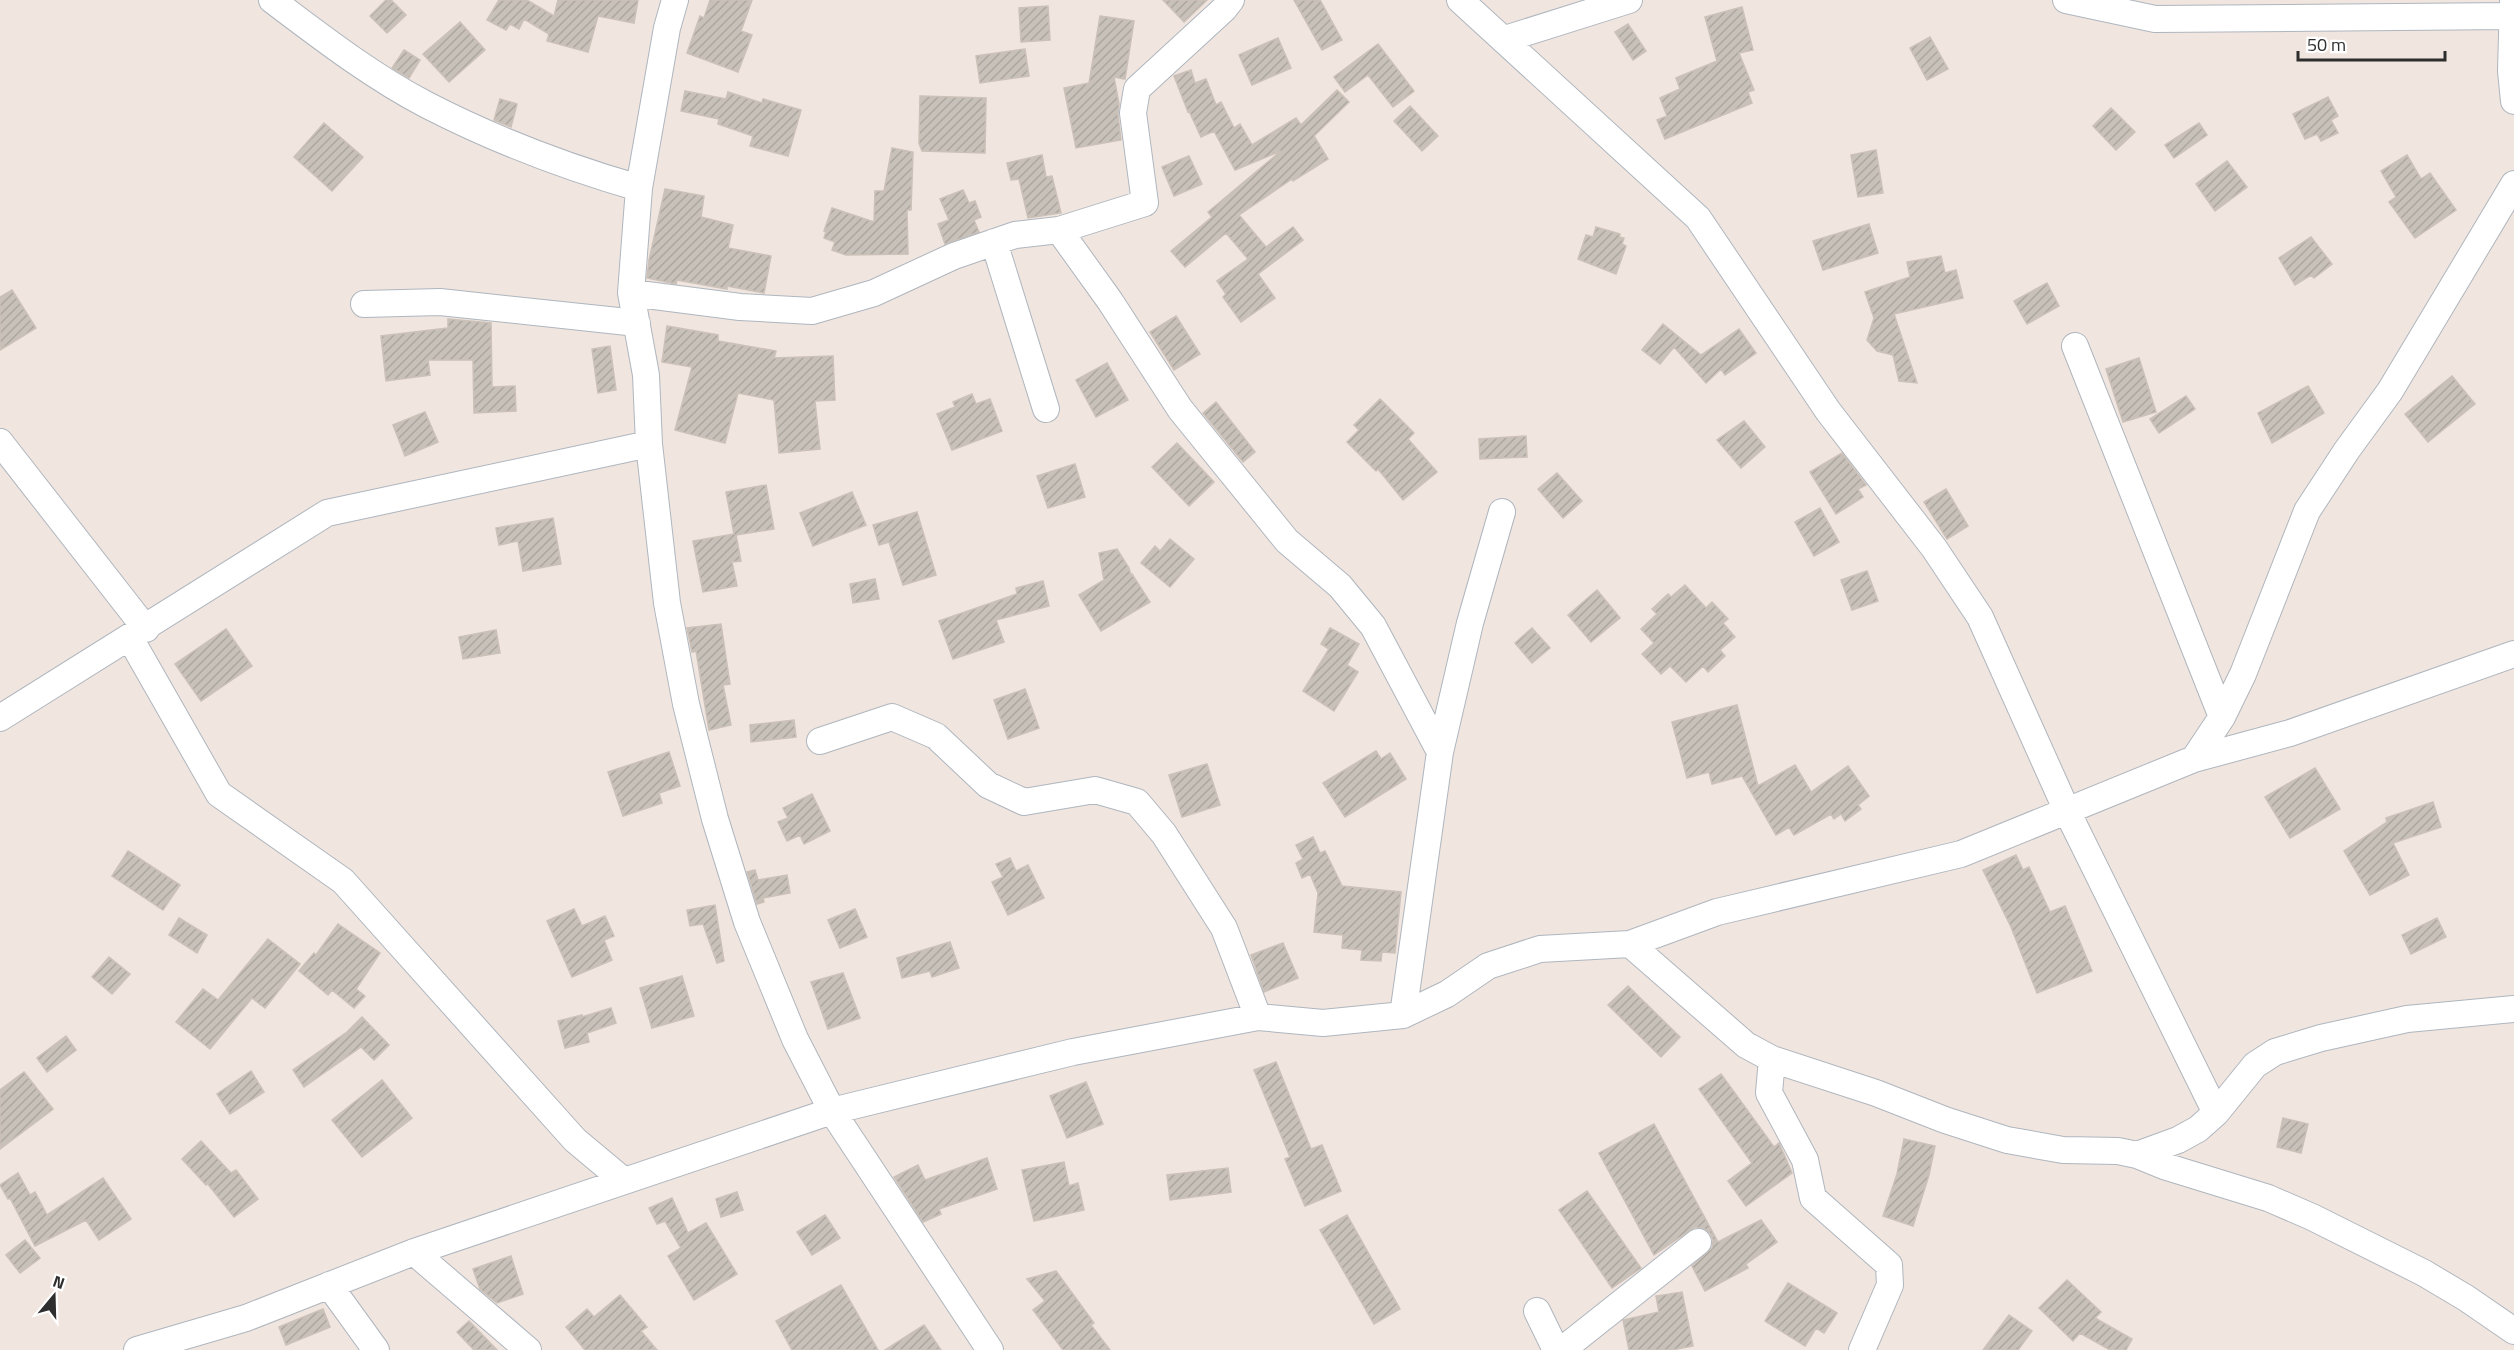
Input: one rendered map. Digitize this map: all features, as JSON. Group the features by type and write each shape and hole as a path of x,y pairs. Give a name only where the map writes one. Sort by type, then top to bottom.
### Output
{"street":[{"path":"272,0 328,43 425,104 504,142 588,174 639,188"},
{"path":"675,0 667,28 639,188 631,292 646,375 649,444 667,603 686,704 715,819 747,922 795,1039 831,1111 990,1350"},
{"path":"631,292 740,307 812,311 874,293 954,256 1015,235 1059,230 1145,203 1133,113 1137,90 1231,0"},
{"path":"1460,0 1698,218 1828,411 1934,548 1980,617 2067,811 2216,1113"},
{"path":"1505,39 1629,0"},
{"path":"2072,1 2155,19 2512,8 2514,101"},
{"path":"2194,759 2222,717 2243,674 2307,511 2347,450 2390,391 2514,184"},
{"path":"1059,230 1110,301 1179,410 1287,541 1340,586 1373,626 1440,752"},
{"path":"994,242 1046,409"},
{"path":"364,304 440,302 637,323"},
{"path":"2075,346 2222,717"},
{"path":"0,442 138,633 219,794 343,881 575,1140 624,1181"},
{"path":"0,718 327,513 649,444"},
{"path":"1403,1015 1440,752 1470,623 1502,512"},
{"path":"141,1350 246,1318 414,1252 831,1111 1073,1052 1258,1017 1323,1023 1403,1015 1446,994 1488,966 1540,949 1630,944 1717,912 1961,854 2194,759 2290,733 2514,654"},
{"path":"820,741 892,717 936,736 988,785 1024,802 1095,789 1137,802 1164,834 1224,928 1258,1017"},
{"path":"1630,944 1746,1045 1772,1059 2007,1140 2063,1150 2091,1150 2137,1155 2164,1166 2268,1198 2312,1217 2424,1273 2514,1331"},
{"path":"2137,1155 2198,1130 2216,1113 2255,1065 2275,1052 2321,1038 2407,1019 2514,1009"},
{"path":"1772,1059 1769,1093 1805,1160 1814,1198 1889,1265 1890,1285 1862,1350"},
{"path":"1562,1350 1698,1242"},
{"path":"414,1252 528,1350"},
{"path":"329,1285 376,1350"},
{"path":"1537,1311 1556,1350"}],"building":[{"path":"386,0 391,0 406,15 387,33 370,16"},
{"path":"499,0 527,0 554,16 558,0 638,0 634,23 598,16 588,52 547,41 549,34 524,19 519,29 510,24 506,30 487,20"},
{"path":"710,0 752,0 741,31 752,35 738,72 687,53 700,16 704,18"},
{"path":"1163,0 1207,0 1184,22"},
{"path":"1294,0 1320,0 1342,40 1322,50"},
{"path":"1048,6 1050,40 1021,42 1019,8"},
{"path":"1742,7 1753,50 1739,53 1754,90 1748,92 1752,103 1665,139 1657,120 1667,116 1660,98 1680,89 1676,78 1717,61 1705,17"},
{"path":"1100,16 1134,21 1125,79 1114,77 1119,104 1121,140 1076,148 1064,88 1089,83"},
{"path":"460,22 485,50 449,82 423,54"},
{"path":"1628,24 1646,51 1633,60 1615,32"},
{"path":"1930,37 1948,69 1927,80 1910,48"},
{"path":"1278,38 1291,68 1252,85 1239,55"},
{"path":"1378,44 1414,91 1393,107 1368,75 1345,92 1334,77"},
{"path":"1025,49 1029,76 980,83 976,56"},
{"path":"404,50 420,60 409,78 392,68"},
{"path":"1191,70 1195,83 1206,79 1216,105 1221,102 1234,128 1240,124 1252,145 1296,118 1301,125 1337,90 1349,102 1314,136 1328,159 1293,181 1292,179 1239,215 1266,247 1293,227 1303,240 1258,274 1275,298 1241,322 1223,297 1226,294 1217,281 1248,259 1226,233 1185,267 1171,251 1212,217 1208,212 1281,151 1235,170 1214,131 1201,137 1188,112 1174,76"},
{"path":"685,91 726,99 728,92 762,103 763,99 801,110 788,156 750,146 753,136 718,124 719,119 681,111"},
{"path":"920,96 986,98 985,153 922,151 919,143"},
{"path":"2328,97 2338,116 2331,120 2338,133 2321,141 2317,134 2305,139 2293,114"},
{"path":"500,99 517,104 511,127 494,120"},
{"path":"1410,106 1438,136 1422,151 1394,121"},
{"path":"2111,108 2135,132 2116,150 2093,126"},
{"path":"324,123 363,157 332,191 294,157"},
{"path":"2199,123 2207,135 2174,158 2165,145"},
{"path":"892,148 913,152 911,210 907,210 908,254 846,255 832,250 835,242 824,238 826,232 824,231 832,208 874,222 875,191 884,191"},
{"path":"1876,150 1883,193 1858,197 1851,155"},
{"path":"1042,155 1046,177 1052,176 1061,213 1028,218 1019,179 1011,180 1007,163"},
{"path":"2407,155 2421,179 2430,173 2456,210 2415,238 2389,202 2396,197 2381,171"},
{"path":"1189,156 1202,184 1174,196 1162,167"},
{"path":"2227,161 2247,187 2215,211 2196,184"},
{"path":"665,189 704,196 701,217 733,225 728,248 771,256 764,293 677,280 676,284 647,278"},
{"path":"963,190 969,203 975,201 981,217 974,220 979,232 945,244 938,224 949,220 940,199"},
{"path":"1869,224 1878,253 1823,270 1813,241"},
{"path":"1596,227 1620,234 1619,237 1624,238 1622,244 1626,246 1616,274 1578,259 1586,235 1593,237"},
{"path":"2311,237 2332,264 2314,278 2311,275 2295,285 2279,258"},
{"path":"1941,256 1945,273 1956,270 1963,298 1894,314 1917,383 1899,381 1893,355 1877,351 1867,340 1874,318 1865,292 1910,277 1907,262"},
{"path":"2047,283 2059,306 2027,324 2014,301"},
{"path":"12,290 36,328 0,350 0,297"},
{"path":"1176,316 1200,354 1174,370 1150,332"},
{"path":"448,319 491,323 492,387 515,386 516,411 474,413 473,360 428,360 430,375 386,381 381,336 448,328"},
{"path":"1663,324 1701,355 1739,329 1756,353 1725,375 1721,369 1706,383 1674,347 1660,364 1642,350"},
{"path":"667,326 718,335 718,341 776,351 774,358 833,356 835,400 815,401 820,449 779,453 774,400 738,393 725,443 675,430 692,367 662,362"},
{"path":"610,346 616,390 598,393 592,349"},
{"path":"2139,358 2156,412 2123,422 2106,369"},
{"path":"1107,363 1128,400 1096,417 1076,380"},
{"path":"2452,376 2475,404 2428,442 2405,414"},
{"path":"2308,386 2324,413 2272,443 2258,413"},
{"path":"972,394 976,404 990,399 1002,431 952,450 937,414 955,407 953,402"},
{"path":"2186,396 2195,409 2159,433 2150,419"},
{"path":"1380,399 1414,433 1408,439 1437,472 1403,500 1378,469 1376,471 1347,442 1359,430 1354,425"},
{"path":"1216,402 1255,452 1243,462 1203,413"},
{"path":"425,412 438,442 405,456 393,425"},
{"path":"1744,421 1765,447 1741,468 1717,440"},
{"path":"1526,436 1527,457 1480,459 1479,439"},
{"path":"1177,443 1214,482 1189,506 1152,467"},
{"path":"1842,453 1866,485 1858,489 1863,497 1836,514 1810,472"},
{"path":"1075,464 1085,497 1048,508 1037,476"},
{"path":"1557,473 1582,501 1563,518 1538,489"},
{"path":"766,485 774,529 736,535 741,561 732,562 737,586 703,592 693,541 734,534 726,492"},
{"path":"1946,489 1968,526 1947,539 1924,502"},
{"path":"852,492 866,525 813,546 800,513"},
{"path":"1820,508 1839,542 1814,556 1795,522"},
{"path":"917,512 936,575 903,585 889,542 879,545 873,525"},
{"path":"553,518 561,564 523,571 518,541 499,545 496,528"},
{"path":"1170,539 1194,559 1170,587 1141,563 1155,546 1160,551"},
{"path":"1117,549 1129,568 1131,576 1132,574 1150,602 1101,631 1079,595 1104,580 1099,553"},
{"path":"1867,571 1878,601 1852,610 1841,580"},
{"path":"875,579 879,599 853,603 850,584"},
{"path":"1043,581 1049,606 996,620 1004,642 953,659 939,621 1017,594 1016,588"},
{"path":"1685,585 1706,608 1712,602 1728,619 1723,623 1735,637 1720,650 1725,656 1708,672 1703,666 1686,682 1670,666 1661,674 1642,654 1654,643 1641,629 1657,614 1652,609 1668,594 1671,597"},
{"path":"1597,590 1620,618 1591,642 1568,615"},
{"path":"721,624 730,684 723,685 731,725 709,730 696,651 692,652 687,628"},
{"path":"1330,628 1359,644 1347,665 1358,672 1334,711 1303,691 1329,649 1321,644"},
{"path":"1532,628 1550,648 1532,663 1515,643"},
{"path":"226,629 252,666 201,701 175,664"},
{"path":"496,630 500,653 463,659 459,637"},
{"path":"1025,689 1039,728 1008,739 994,700"},
{"path":"1737,705 1758,786 1795,765 1811,792 1848,766 1869,796 1858,805 1861,809 1845,821 1841,814 1834,819 1831,814 1794,835 1789,827 1776,835 1742,776 1712,784 1709,772 1687,778 1672,722"},
{"path":"794,720 796,737 751,742 750,725"},
{"path":"1376,751 1381,759 1390,753 1406,779 1345,817 1323,783"},
{"path":"669,752 680,786 659,793 662,803 623,816 608,772"},
{"path":"1207,764 1220,805 1182,817 1169,775"},
{"path":"2315,768 2340,809 2290,838 2265,797"},
{"path":"812,794 830,831 804,844 800,835 787,841 778,822 788,818 783,808"},
{"path":"2433,802 2441,827 2393,843 2409,875 2370,895 2344,851 2387,822 2386,818"},
{"path":"1313,837 1320,853 1325,851 1342,886 1401,892 1395,953 1382,952 1381,961 1361,960 1362,950 1342,948 1343,935 1314,932 1318,893 1310,874 1302,878 1296,863 1303,859 1296,845"},
{"path":"128,851 180,885 163,910 112,876"},
{"path":"2016,855 2023,870 2029,867 2050,912 2065,906 2092,971 2037,993 2011,927 1983,870"},
{"path":"1010,858 1016,871 1028,865 1044,898 1008,915 992,882 1003,877 996,864"},
{"path":"755,870 758,880 787,875 790,893 763,898 764,902 757,904 747,872"},
{"path":"715,905 724,961 717,963 703,924 690,926 687,910"},
{"path":"574,909 582,926 605,916 614,936 604,940 612,960 572,977 547,921"},
{"path":"855,909 867,937 840,948 828,920"},
{"path":"179,918 207,935 197,953 169,935"},
{"path":"2437,918 2446,937 2411,954 2402,935"},
{"path":"338,924 380,953 356,989 365,996 354,1008 332,990 328,995 299,971 314,953 316,955"},
{"path":"268,939 300,964 265,1008 252,998 210,1049 176,1022 203,989 218,1000"},
{"path":"950,942 959,968 932,977 930,971 902,978 897,958"},
{"path":"1283,943 1298,978 1264,992 1251,955"},
{"path":"109,957 130,974 112,994 92,977"},
{"path":"843,973 860,1018 828,1029 811,982"},
{"path":"682,976 694,1016 652,1028 640,988"},
{"path":"1628,986 1680,1037 1661,1057 1608,1005"},
{"path":"611,1008 616,1023 587,1033 589,1042 565,1048 558,1021 582,1015 582,1017"},
{"path":"362,1017 389,1045 374,1060 361,1047 304,1087 293,1070 347,1032"},
{"path":"66,1036 76,1050 47,1072 37,1058"},
{"path":"1276,1062 1311,1149 1322,1145 1341,1191 1305,1206 1285,1159 1290,1157 1254,1070"},
{"path":"251,1071 264,1092 230,1114 217,1094"},
{"path":"24,1072 53,1109 0,1149 0,1090"},
{"path":"1721,1074 1774,1147 1779,1143 1792,1173 1746,1206 1728,1181 1752,1163 1699,1089"},
{"path":"382,1080 412,1118 362,1157 332,1120"},
{"path":"1086,1082 1103,1124 1067,1138 1050,1096"},
{"path":"2283,1118 2308,1124 2301,1153 2277,1147"},
{"path":"1654,1124 1718,1242 1761,1220 1777,1242 1746,1264 1748,1268 1705,1291 1692,1266 1712,1248 1713,1240 1710,1233 1703,1228 1695,1227 1654,1255 1599,1153"},
{"path":"1904,1139 1935,1146 1929,1175 1913,1226 1883,1216 1897,1174"},
{"path":"201,1141 231,1173 236,1170 258,1199 234,1217 207,1183 206,1185 182,1159"},
{"path":"987,1158 997,1189 939,1209 941,1214 923,1222 894,1177 918,1165 925,1180"},
{"path":"1064,1162 1069,1186 1078,1183 1084,1210 1034,1221 1022,1170"},
{"path":"1228,1168 1231,1192 1170,1200 1167,1175"},
{"path":"18,1173 30,1195 35,1192 47,1215 103,1178 131,1219 99,1240 86,1220 35,1246 10,1198 8,1199 0,1185"},
{"path":"1587,1191 1641,1268 1612,1288 1559,1210"},
{"path":"737,1192 743,1210 721,1217 716,1199"},
{"path":"672,1198 688,1233 706,1223 737,1274 694,1300 668,1256 681,1248 665,1221 657,1224 649,1208"},
{"path":"825,1215 840,1238 812,1255 797,1232"},
{"path":"1347,1215 1400,1309 1374,1324 1320,1230"},
{"path":"25,1240 40,1258 20,1273 6,1255"},
{"path":"511,1256 523,1294 497,1303 480,1289 473,1269"},
{"path":"1056,1271 1094,1323 1091,1325 1110,1350 1063,1350 1033,1310 1045,1301 1027,1279"},
{"path":"2067,1280 2101,1312 2095,1318 2132,1339 2126,1350 2110,1350 2080,1333 2073,1341 2039,1308"},
{"path":"1788,1283 1837,1313 1824,1333 1816,1328 1805,1346 1765,1321"},
{"path":"841,1285 878,1350 792,1350 776,1321"},
{"path":"1682,1292 1693,1346 1672,1350 1629,1350 1623,1320 1659,1312 1656,1296"},
{"path":"620,1295 647,1327 641,1331 657,1350 585,1350 566,1327 587,1309 594,1317"},
{"path":"323,1309 330,1327 286,1345 279,1327"},
{"path":"2009,1315 2032,1331 2018,1350 1983,1350"},
{"path":"469,1321 497,1350 474,1350 457,1332"},
{"path":"924,1325 941,1350 885,1350"}]}
